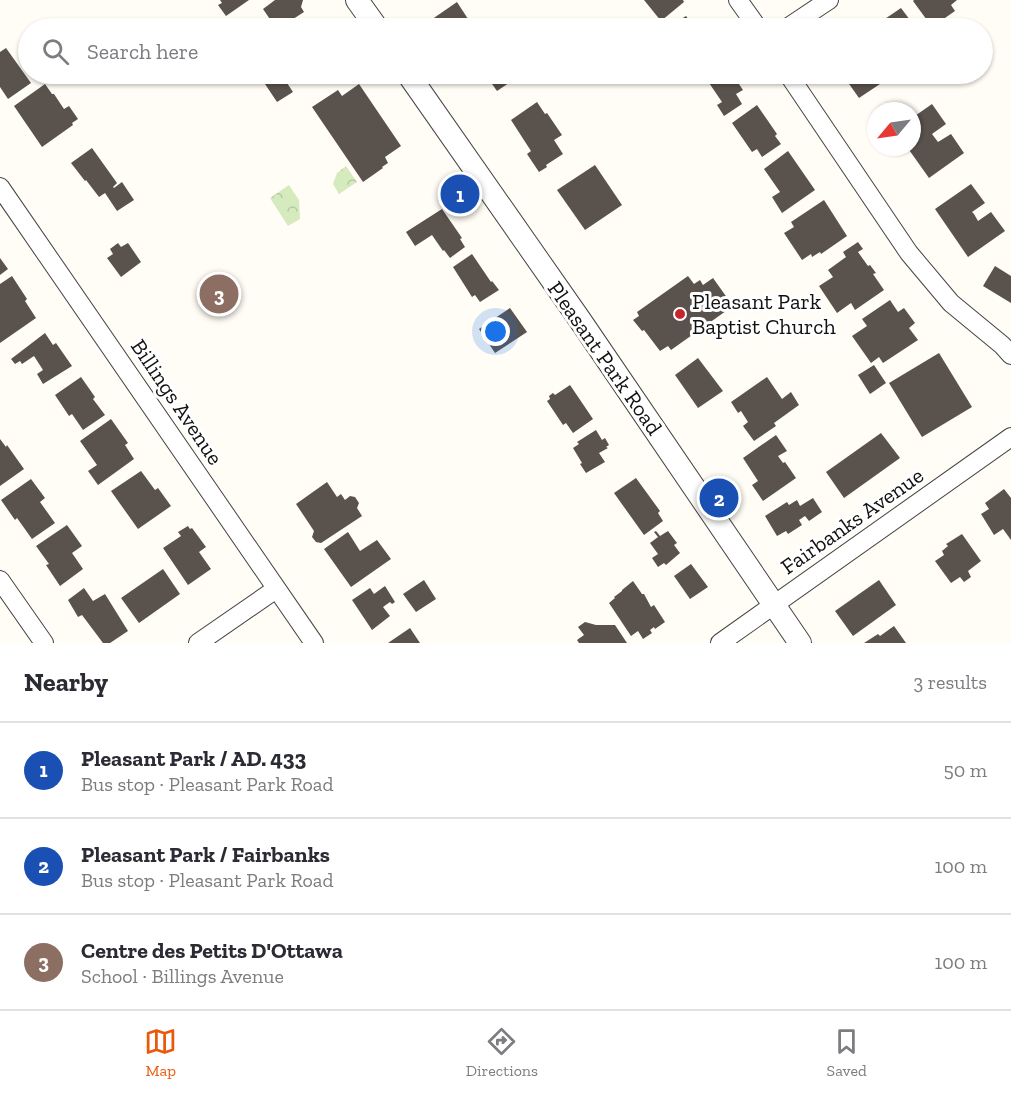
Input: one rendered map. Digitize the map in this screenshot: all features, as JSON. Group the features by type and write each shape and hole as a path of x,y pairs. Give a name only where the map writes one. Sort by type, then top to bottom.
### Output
{"street":[{"path":"357,0 370,18"},
{"path":"738,0 751,18"},
{"path":"803,18 829,0"},
{"name":"Pleasant Park Road","path":"415,84 580,320 800,643"},
{"path":"796,84 909,253 951,303 1011,355"},
{"name":"Billings Avenue","path":"0,187 314,643"},
{"name":"Fairbanks Avenue","path":"720,643 1011,437"},
{"path":"0,580 44,643"},
{"path":"198,643 276,589"}],"green space":[{"path":"346,166 357,182 339,194 333,184 337,173"},
{"path":"289,185 299,200 300,219 288,226 270,198"}],"building":[{"path":"220,0 249,0 226,16 218,5 222,3"},
{"path":"275,0 303,0 301,7 304,12 295,18 269,18 263,9"},
{"path":"644,0 683,0 684,2 665,18 659,18"},
{"path":"957,0 951,5 955,11 945,18 925,18 913,1"},
{"path":"457,2 467,18 434,18"},
{"path":"901,8 908,18 886,18"},
{"path":"6,48 18,65 18,84 30,84 8,99 0,87 0,52"},
{"path":"45,84 64,109 69,106 78,119 42,147 14,106"},
{"path":"265,84 288,84 293,92 277,102"},
{"path":"359,84 401,146 385,157 388,163 383,168 363,182 312,107 338,90 342,96"},
{"path":"492,84 507,84 497,91"},
{"path":"710,84 739,84 743,90 736,94 742,104 724,116 717,105 722,102"},
{"path":"849,84 880,84 859,98"},
{"path":"537,102 562,135 554,140 563,154 539,172 527,154 531,151 511,120"},
{"path":"932,104 946,124 932,134 938,142 951,134 964,153 929,178 913,156 921,156 921,112"},
{"path":"757,105 777,134 775,136 781,144 762,157 757,149 752,152 732,123"},
{"path":"92,148 117,183 113,187 122,182 134,200 117,211 105,193 99,197 71,163"},
{"path":"788,151 815,190 782,213 772,197 780,192 764,169"},
{"path":"595,165 622,205 585,230 557,190"},
{"path":"971,184 985,203 972,212 978,221 991,212 1005,231 968,257 935,209"},
{"path":"824,200 847,236 821,254 820,252 812,257 811,254 802,260 784,233 794,227 791,222"},
{"path":"442,209 462,238 460,239 465,247 450,258 432,235 415,246 406,232"},
{"path":"858,242 863,249 858,252 876,273 873,274 884,290 855,310 851,303 837,313 819,286 833,277 828,270 846,257 843,252"},
{"path":"118,243 121,247 128,243 141,262 121,277 107,258 113,254 110,249"},
{"path":"472,254 499,290 480,302 475,295 472,297 453,267"},
{"path":"0,258 8,269 0,275"},
{"path":"995,266 1011,276 1011,303 983,286"},
{"path":"12,276 36,318 0,343 0,284"},
{"name":"Pleasant Park Baptist Church","path":"688,276 694,284 700,280 703,285 713,278 733,306 671,350 668,346 660,351 633,320 639,316 637,312"},
{"path":"890,300 898,312 904,308 915,323 909,328 918,340 883,363 879,357 871,363 852,336 867,326 862,319"},
{"path":"510,308 527,332 495,353 479,329"},
{"path":"45,333 53,345 56,343 72,366 43,384 37,374 43,370 34,356 22,364 20,361 15,364 11,359"},
{"path":"939,353 972,407 922,437 889,383"},
{"path":"698,358 723,391 698,408 675,375"},
{"path":"874,365 886,383 870,394 858,375"},
{"path":"81,377 105,415 83,430 72,414 69,416 55,395"},
{"path":"767,377 782,399 791,392 799,405 774,423 776,426 754,441 743,426 748,422 731,402"},
{"path":"570,385 593,419 573,433 566,423 563,425 547,401 553,393 555,395"},
{"path":"111,419 128,443 125,445 134,459 98,485 88,471 97,465 80,441"},
{"path":"596,430 602,440 605,438 609,445 599,453 605,462 586,473 573,448 579,444 577,442"},
{"path":"881,433 900,458 844,498 826,472"},
{"path":"776,435 787,451 778,456 796,478 763,501 752,485 758,481 743,458"},
{"path":"0,439 24,469 0,486"},
{"path":"141,471 155,490 158,488 171,506 138,529 111,491"},
{"path":"636,478 660,511 658,513 663,521 644,535 614,493"},
{"path":"31,479 45,498 40,502 55,523 32,539 1,500"},
{"path":"327,482 337,497 341,494 345,500 350,496 355,497 359,503 357,508 362,516 321,543 316,542 312,537 314,531 296,504"},
{"path":"1004,489 1011,498 1011,540 1003,529 994,535 981,514 989,509 985,503"},
{"path":"813,498 822,512 809,521 805,516 799,520 802,525 788,534 786,531 777,536 765,516 787,502 789,505 797,500 800,506"},
{"path":"67,525 82,546 72,553 83,569 60,586 46,565 49,564 36,546"},
{"path":"188,526 206,547 199,552 211,569 188,585 163,548 181,536 178,532"},
{"path":"656,531 660,536 668,531 677,543 674,545 680,553 666,565 664,563 658,567 652,558 658,554 650,543 658,537 654,532"},
{"path":"348,532 360,551 377,540 391,559 351,587 324,549"},
{"path":"962,534 981,561 968,571 971,577 964,582 960,577 951,583 935,561 944,555 942,551 948,546 946,544"},
{"path":"691,564 708,587 690,599 674,576"},
{"path":"163,569 180,594 139,623 121,598"},
{"path":"424,580 436,599 416,612 403,594"},
{"path":"879,580 896,605 853,636 835,611"},
{"path":"633,581 651,607 654,605 665,622 650,630 652,633 643,639 638,631 631,636 609,603"},
{"path":"385,586 395,602 392,604 390,602 383,607 390,616 372,630 352,600 370,588 374,594"},
{"path":"84,588 93,601 105,594 128,631 110,643 103,643 82,615 78,617 68,600"},
{"path":"585,622 596,625 615,625 627,643 579,643 577,640 584,635 578,627"},
{"path":"894,626 906,643 864,643 878,634 880,636"},
{"path":"410,628 420,643 388,643"}],"place":[{"name":"Pleasant Park / AD. 433","path":"460,194"},
{"name":"Centre des Petits D'Ottawa","path":"219,294"},
{"name":"Pleasant Park Baptist Church","path":"680,314"},
{"name":"Pleasant Park / Fairbanks","path":"719,498"}]}
